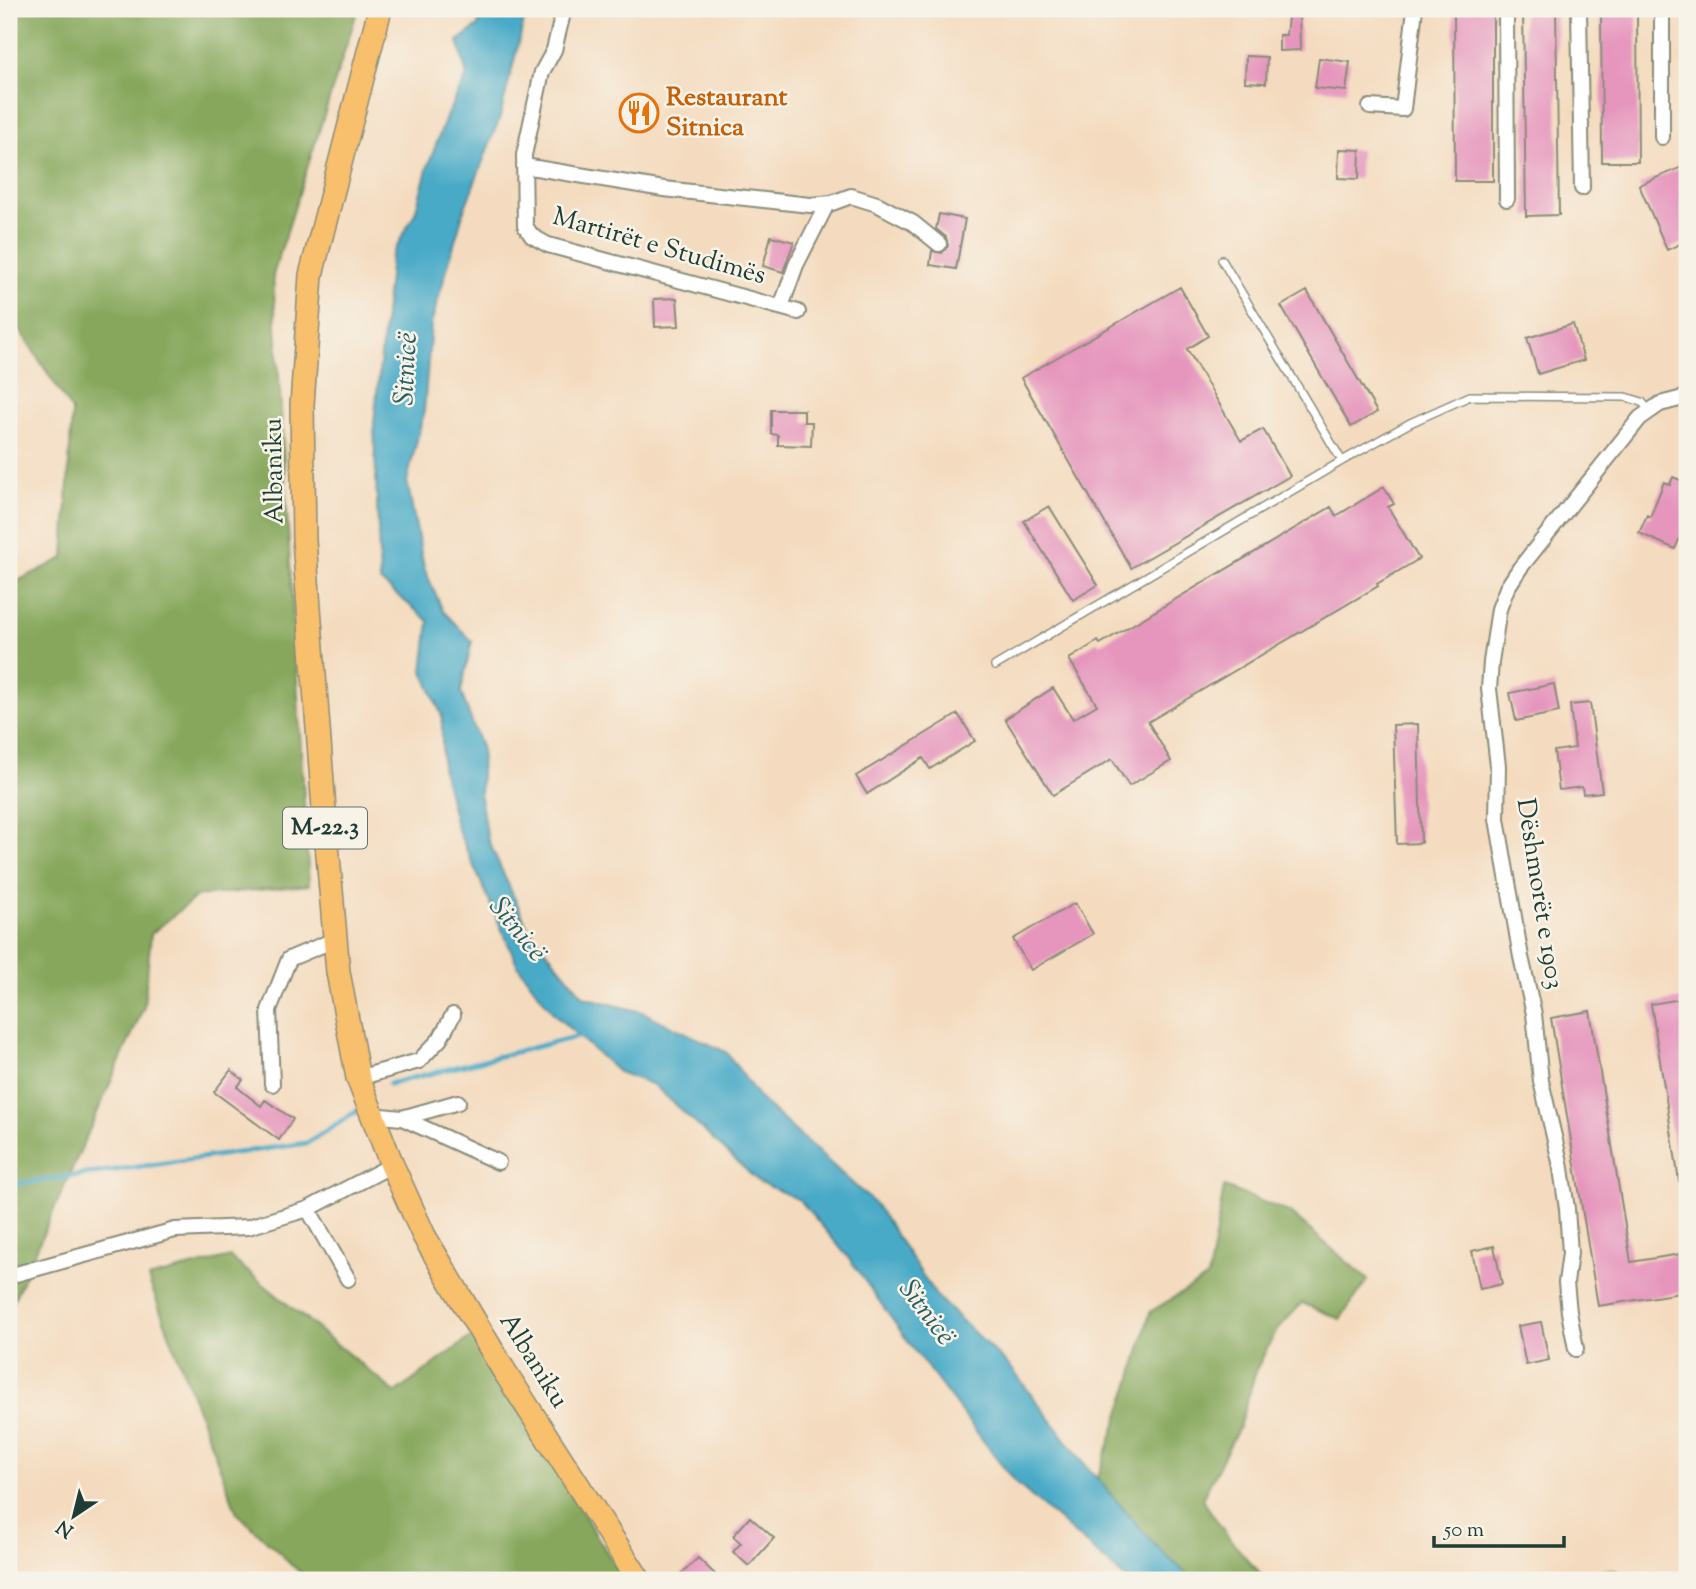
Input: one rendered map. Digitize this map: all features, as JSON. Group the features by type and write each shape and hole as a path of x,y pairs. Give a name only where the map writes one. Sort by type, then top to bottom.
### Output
{"main road":[{"name":"Albaniku","path":"380,9 311,275 302,405 304,540 334,940 358,1078 371,1115 424,1236 503,1368 639,1580"}],"street":[{"name":"Martirët e Studimës","path":"564,9 554,50 542,72 524,155 524,226 532,236 548,245 798,312"},
{"path":"1370,107 1402,109 1415,9"},
{"path":"1506,9 1507,199"},
{"path":"1579,9 1582,188"},
{"path":"1662,9 1662,137"},
{"path":"524,166 664,189 810,205 827,204 850,196 877,204 913,223 939,244"},
{"path":"781,307 796,265 827,204"},
{"name":"Dëshmorët e 1903","path":"1577,1349 1566,1283 1570,1254 1560,1162 1541,1081 1534,1014 1497,819 1498,766 1489,689 1491,662 1499,609 1514,577 1649,410 1670,400 1687,397"},
{"path":"272,1084 269,1010 289,959 334,940"},
{"path":"358,1078 419,1061 440,1039 453,1015"},
{"path":"402,1118 458,1102"},
{"path":"371,1115 402,1118 498,1162"},
{"path":"9,1276 175,1230 248,1227 308,1209 392,1165"},
{"path":"308,1209 348,1279"}],"lane":[{"path":"1222,260 1342,461"},
{"path":"995,666 1342,461 1410,423 1470,396 1634,397 1642,401 1649,410"}],"green space":[{"path":"9,9 358,9 273,275 309,885 197,896 151,934 144,1007 9,1311 9,585 64,558 72,411 9,313"},
{"path":"1224,1187 1289,1212 1368,1280 1340,1319 1302,1303 1276,1331 1257,1368 1239,1427 1202,1499 1228,1537 1265,1580 1193,1580 1156,1546 1097,1479 1132,1378 1150,1312 1208,1277"},
{"path":"230,1257 396,1393 473,1335 624,1580 308,1580 237,1513 148,1278"},
{"path":"1612,1569 1638,1580 1512,1580 1516,1574 1562,1579"}],"water":[{"name":"Sitnicë","path":"476,9 527,9 500,117 464,210 431,324 424,411 407,481 424,568 443,611 472,641 461,692 482,750 480,798 488,840 528,928 584,997 642,1012 726,1052 761,1100 875,1204 937,1297 1011,1368 1087,1467 1156,1546 1193,1580 1127,1580 1014,1481 911,1346 848,1257 800,1200 759,1182 654,1085 618,1072 554,1014 518,966 456,826 442,767 442,716 423,671 429,621 380,581 374,423 391,257 415,213 428,166 447,115 467,76 458,41 479,25"}],"building":[{"path":"1289,9 1299,9 1300,50 1279,51 1279,35 1286,35"},
{"path":"1454,9 1493,9 1493,181 1455,181"},
{"path":"1523,9 1556,9 1559,215 1526,216"},
{"path":"1601,9 1637,9 1638,162 1602,162"},
{"path":"1246,56 1267,57 1266,83 1245,82"},
{"path":"1319,58 1350,62 1346,91 1315,88"},
{"path":"637,101 650,104 645,125 632,122"},
{"path":"1339,149 1360,150 1359,179 1338,178"},
{"path":"1687,165 1687,241 1667,250 1639,185"},
{"path":"939,214 965,219 956,269 930,265 932,251 942,253 948,246 946,237 936,229"},
{"path":"771,236 794,242 783,272 763,266"},
{"path":"1180,287 1208,336 1187,349 1241,441 1263,429 1290,476 1131,568 1021,378"},
{"path":"1307,291 1377,412 1351,427 1281,306"},
{"path":"677,298 679,326 655,327 654,299"},
{"path":"1573,324 1584,360 1538,374 1527,338"},
{"path":"771,410 804,410 804,422 812,422 811,446 778,445 778,435 771,434"},
{"path":"1673,477 1687,483 1687,521 1675,549 1639,533 1647,515 1650,517 1664,482 1670,485"},
{"path":"1384,487 1394,504 1388,507 1419,559 1148,722 1171,761 1129,786 1112,759 1053,795 1005,719 1053,688 1073,719 1097,705 1069,659 1098,641 1100,644 1331,507 1336,516"},
{"path":"1049,506 1098,585 1073,600 1024,521"},
{"path":"1554,684 1559,712 1516,721 1510,693"},
{"path":"1590,703 1602,792 1583,794 1582,787 1559,790 1554,751 1575,748 1570,705"},
{"path":"958,714 975,741 930,769 923,758 867,794 856,776"},
{"path":"1418,724 1421,843 1397,844 1393,725"},
{"path":"1075,903 1093,934 1031,970 1013,939"},
{"path":"1687,998 1687,1180 1679,1181 1651,1004"},
{"path":"1590,1011 1631,1262 1687,1253 1687,1292 1598,1306 1551,1018"},
{"path":"231,1070 243,1080 237,1087 261,1106 265,1100 293,1119 279,1140 214,1092"},
{"path":"1494,1246 1502,1284 1480,1289 1472,1251"},
{"path":"1541,1322 1549,1360 1526,1365 1518,1326"},
{"path":"750,1517 774,1538 749,1566 733,1552 741,1543 733,1536"},
{"path":"698,1558 721,1580 675,1580"}],"waterway":[{"path":"389,1084 583,1035"},
{"path":"9,1185 307,1143 362,1108"}],"place":[{"name":"Restaurant Sitnica","path":"639,113"}]}
